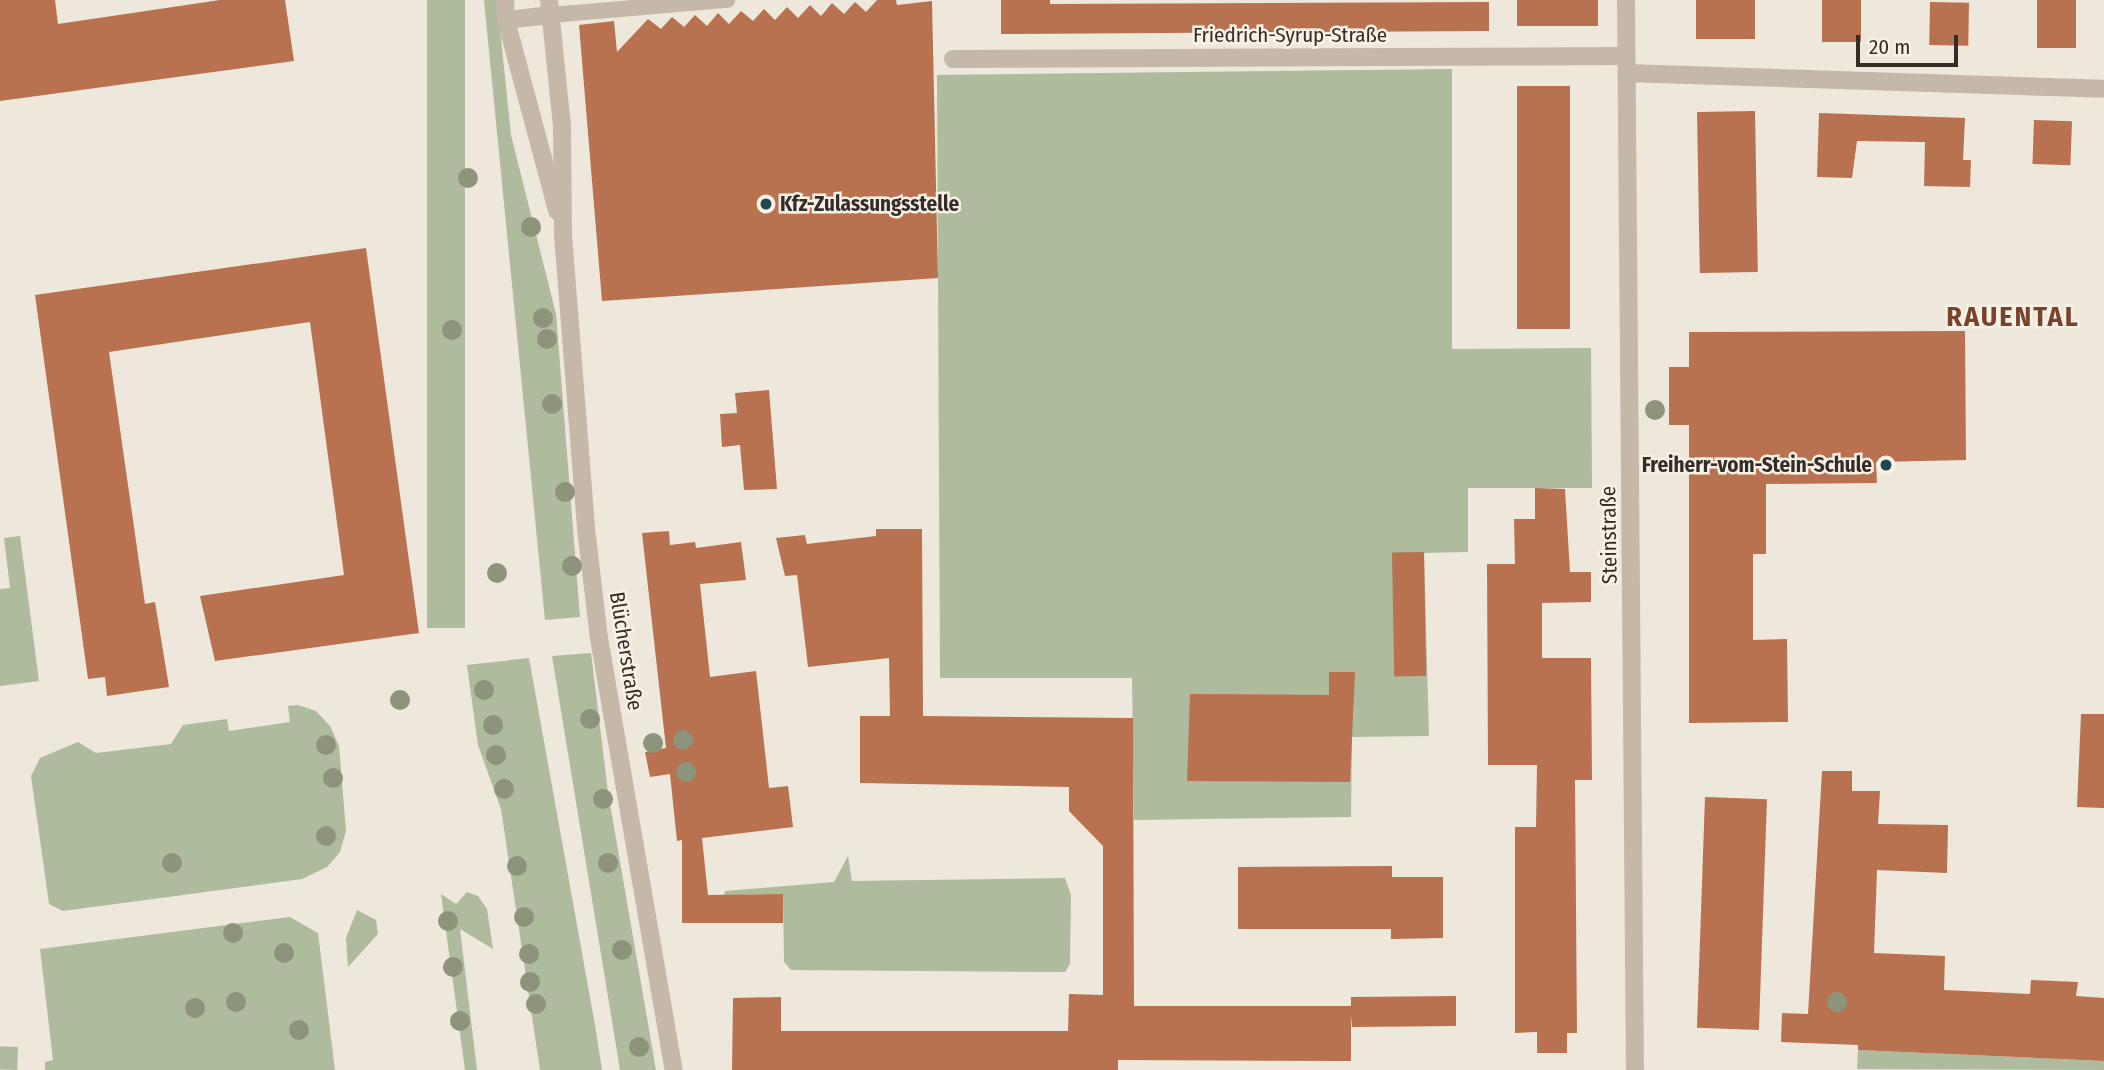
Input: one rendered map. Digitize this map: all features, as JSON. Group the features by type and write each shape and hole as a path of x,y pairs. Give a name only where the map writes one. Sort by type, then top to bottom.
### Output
{"street":[{"name":"Blücherstraße","path":"505,0 506,20 563,235"},
{"name":"Steinstraße","path":"1626,0 1635,1070"},
{"name":"Blücherstraße","path":"550,8 562,125 563,235 599,638 674,1070"},
{"path":"506,20 550,8"},
{"name":"Friedrich-Syrup-Straße","path":"953,59 1627,65 2104,89"}],"lane":[{"path":"550,8 727,0"}],"green space":[{"path":"427,0 465,0 465,628 427,628"},
{"path":"484,0 497,0 511,135 556,314 580,617 545,620"},
{"path":"1452,69 1452,349 1591,348 1592,488 1468,488 1468,552 1424,553 1429,736 1352,737 1351,817 1134,820 1132,678 940,678 937,75"},
{"path":"20,536 39,681 0,686 0,589 10,588 4,538"},
{"path":"591,653 608,792 656,1070 620,1070 552,656"},
{"path":"529,658 602,1070 540,1070 501,809 478,745 467,665"},
{"path":"298,705 316,711 330,726 339,746 346,831 340,852 327,867 302,879 63,911 49,904 31,776 40,758 78,742 96,753 171,744 183,725 227,719 229,731 290,722 288,706"},
{"path":"848,856 852,881 1065,878 1071,895 1070,964 1065,972 791,970 784,962 783,894 724,895 725,891 834,882"},
{"path":"467,892 478,896 487,909 493,949 460,929 477,1070 465,1070 441,894 456,904"},
{"path":"357,910 376,920 378,934 348,967 346,938"},
{"path":"290,917 318,933 335,1070 45,1070 45,1062 53,1060 40,949"},
{"path":"0,1046 18,1047 17,1070 0,1069"},
{"path":"1858,1050 2104,1061 2104,1070 1857,1069"}],"building":[{"path":"0,0 55,0 58,24 220,0 285,0 294,61 0,101"},
{"name":"Kfz-Zulassungsstelle","path":"877,0 896,0 897,5 932,1 938,278 602,301 579,25 614,21 617,52 648,19 661,29 672,17 684,27 695,15 707,26 718,13 729,24 741,11 753,21 764,9 775,20 787,7 798,18 810,5 821,16 832,3 844,14 855,2 866,12"},
{"path":"1001,0 1050,0 1050,4 1489,2 1489,31 1001,34"},
{"path":"1517,0 1598,0 1598,26 1517,26"},
{"path":"1696,0 1755,0 1755,39 1696,39"},
{"path":"1822,0 1861,0 1861,42 1822,42"},
{"path":"2037,0 2076,0 2076,48 2037,48"},
{"path":"1930,2 1969,3 1968,46 1929,45"},
{"path":"1517,86 1570,86 1570,329 1517,329"},
{"path":"1755,111 1758,272 1700,273 1697,112"},
{"path":"1819,113 1965,118 1963,160 1971,160 1970,187 1924,186 1925,142 1857,141 1852,178 1817,177"},
{"path":"2034,120 2072,121 2070,165 2032,164"},
{"path":"366,248 419,633 215,661 200,596 344,575 310,322 109,352 145,604 155,602 169,687 107,696 105,677 88,679 35,295"},
{"path":"1965,331 1966,460 1876,462 1877,483 1766,484 1766,554 1753,554 1753,640 1787,639 1788,722 1689,723 1689,425 1669,425 1669,367 1689,367 1689,332"},
{"path":"769,390 777,489 744,490 740,445 722,447 720,414 737,413 735,393"},
{"path":"1535,488 1565,489 1570,572 1591,572 1591,602 1542,603 1542,658 1591,658 1592,780 1575,780 1577,1033 1567,1033 1567,1053 1537,1053 1537,1032 1515,1033 1515,827 1536,827 1537,765 1488,765 1487,564 1515,564 1514,519 1535,519"},
{"path":"876,529 922,529 923,716 1133,718 1134,1006 1351,1006 1351,997 1456,996 1456,1026 1352,1027 1351,1016 1351,1061 1118,1060 1118,1070 732,1070 733,998 781,997 781,1031 1068,1031 1069,994 1103,995 1103,846 1069,811 1069,787 860,783 860,716 890,716 889,658 808,667 797,575 785,576 776,538 805,535 807,544 876,536"},
{"path":"669,531 670,545 695,542 696,548 741,542 746,580 700,584 710,677 756,671 769,788 788,786 793,827 702,838 708,895 783,894 783,923 682,923 682,840 677,841 670,774 650,777 645,752 666,748 642,533"},
{"path":"1424,552 1426,676 1394,677 1392,553"},
{"path":"1329,672 1355,672 1350,782 1187,781 1190,694 1329,695"},
{"path":"2081,714 2104,714 2104,808 2077,807"},
{"path":"1822,771 1852,771 1852,791 1880,791 1878,824 1948,825 1947,873 1877,870 1874,953 1945,956 1944,990 2030,994 2031,980 2078,982 2076,996 2104,998 2104,1061 1858,1050 1858,1045 1781,1042 1782,1013 1808,1014"},
{"path":"1705,797 1767,799 1759,1030 1697,1028"},
{"path":"1392,866 1392,877 1443,877 1443,938 1391,939 1391,929 1238,929 1238,867"}],"place":[{"name":"Kfz-Zulassungsstelle","path":"766,204"},
{"name":"Freiherr-vom-Stein-Schule","path":"1886,465"}],"district":[{"name":"RAUENTAL","path":"2013,317"}]}
